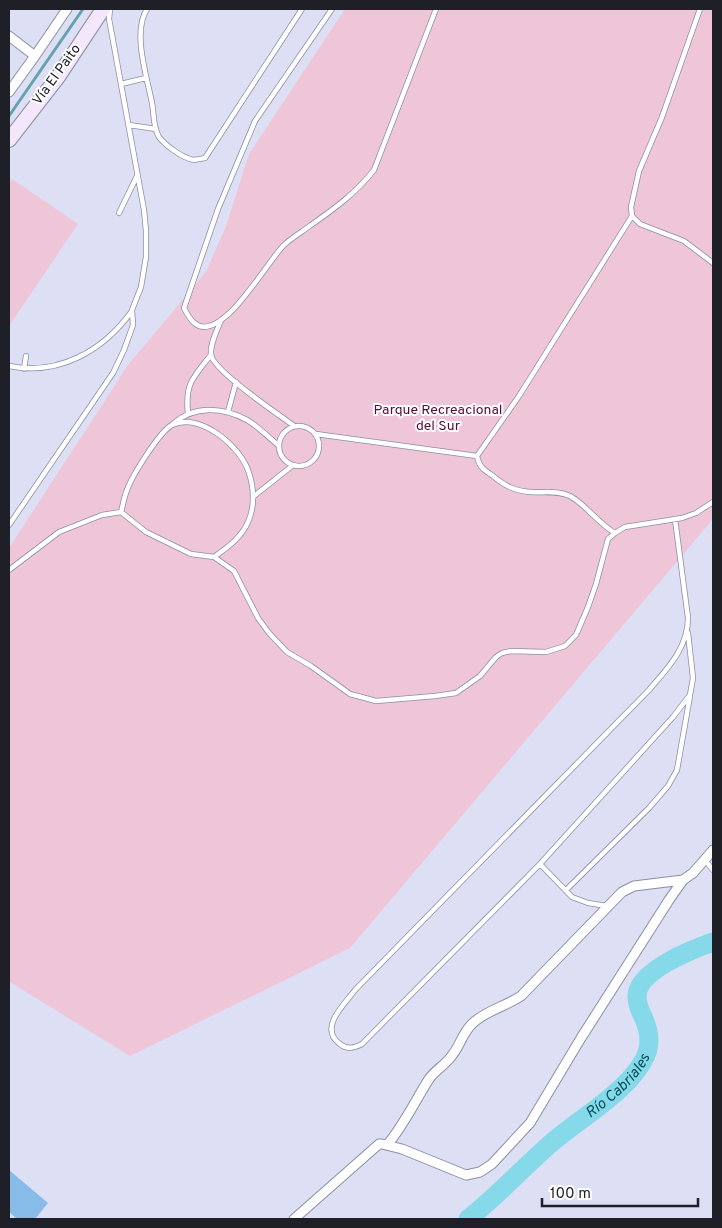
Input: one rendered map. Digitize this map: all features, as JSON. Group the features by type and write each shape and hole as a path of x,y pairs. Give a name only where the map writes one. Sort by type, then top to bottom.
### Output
{"street":[{"path":"9,92 67,9"},
{"name":"Vía El Paito","path":"9,140 58,77 103,9"},
{"path":"9,36 35,56"},
{"path":"294,1219 379,1144 387,1145 466,1175 480,1172 492,1164 530,1123 581,1038 683,880 713,850"},
{"path":"387,1145 430,1077 452,1057 464,1033 473,1022 521,996 622,892 634,886 683,880"}],"lane":[{"path":"9,366 24,369 40,369 76,360 98,346 120,328 132,310 141,287 146,257 146,231 138,174 110,19 110,9"},
{"path":"147,9 142,16 140,32 156,130 159,137 174,150 192,160 205,158 302,9"},
{"path":"332,9 256,121 218,210 184,308 190,320 198,326 208,326 221,320 237,305 285,244 346,200 366,181 374,170 436,9"},
{"path":"700,9 662,117 639,171 631,207 632,216 640,224 684,241 713,262"},
{"path":"121,84 146,78"},
{"path":"129,125 156,130"},
{"path":"119,213 138,174"},
{"path":"614,533 570,496 508,488 483,470 478,464 477,456 518,396 632,216"},
{"path":"9,525 112,373 124,350 132,325 132,310"},
{"path":"188,414 187,390 192,378 210,356 221,320"},
{"path":"24,369 26,356"},
{"path":"210,356 225,374 293,426"},
{"path":"228,412 236,382"},
{"path":"121,512 127,490 139,466 157,440 172,425 188,414 210,409 228,412 248,421 278,445"},
{"path":"172,425 194,422 217,432 236,450 249,471 254,496 249,521 235,542 214,557"},
{"path":"316,434 320,447 316,459 305,466 292,466 281,458 278,445 282,433 293,426 306,426 316,434 477,456"},
{"path":"254,496 292,466"},
{"path":"9,570 59,532 102,515 121,512 146,532 191,554 214,557 234,570 258,618 269,633 287,652 311,666 350,694 376,701 435,696 456,693 480,676 496,657 502,653 511,651 546,652 565,646 576,635 596,584 608,539 614,533 625,527 674,520 696,513 713,502"},
{"path":"566,890 649,808 668,786 677,770 693,678 674,520"},
{"path":"688,631 683,645 649,690 355,990 333,1020 330,1029 333,1038 344,1048 353,1049 362,1044 540,864 673,717 690,695"},
{"path":"705,860 713,870"},
{"path":"540,864 572,897 588,903 607,906"}],"green space":[{"name":"Parque Recreacional del Sur","path":"345,9 713,9 713,519 350,948 130,1056 10,982 9,979 9,548 128,365 206,272 226,226 249,154"},
{"path":"12,179 78,224 9,326 9,185"}],"building":[{"path":"9,1170 48,1203 35,1219 17,1219 9,1212"}],"waterway":[{"path":"9,116 83,9"},
{"name":"Río Cabriales","path":"468,1219 549,1145 629,1080 645,1059 649,1044 647,1028 639,1009 637,997 639,987 646,978 667,962 713,942"}]}
